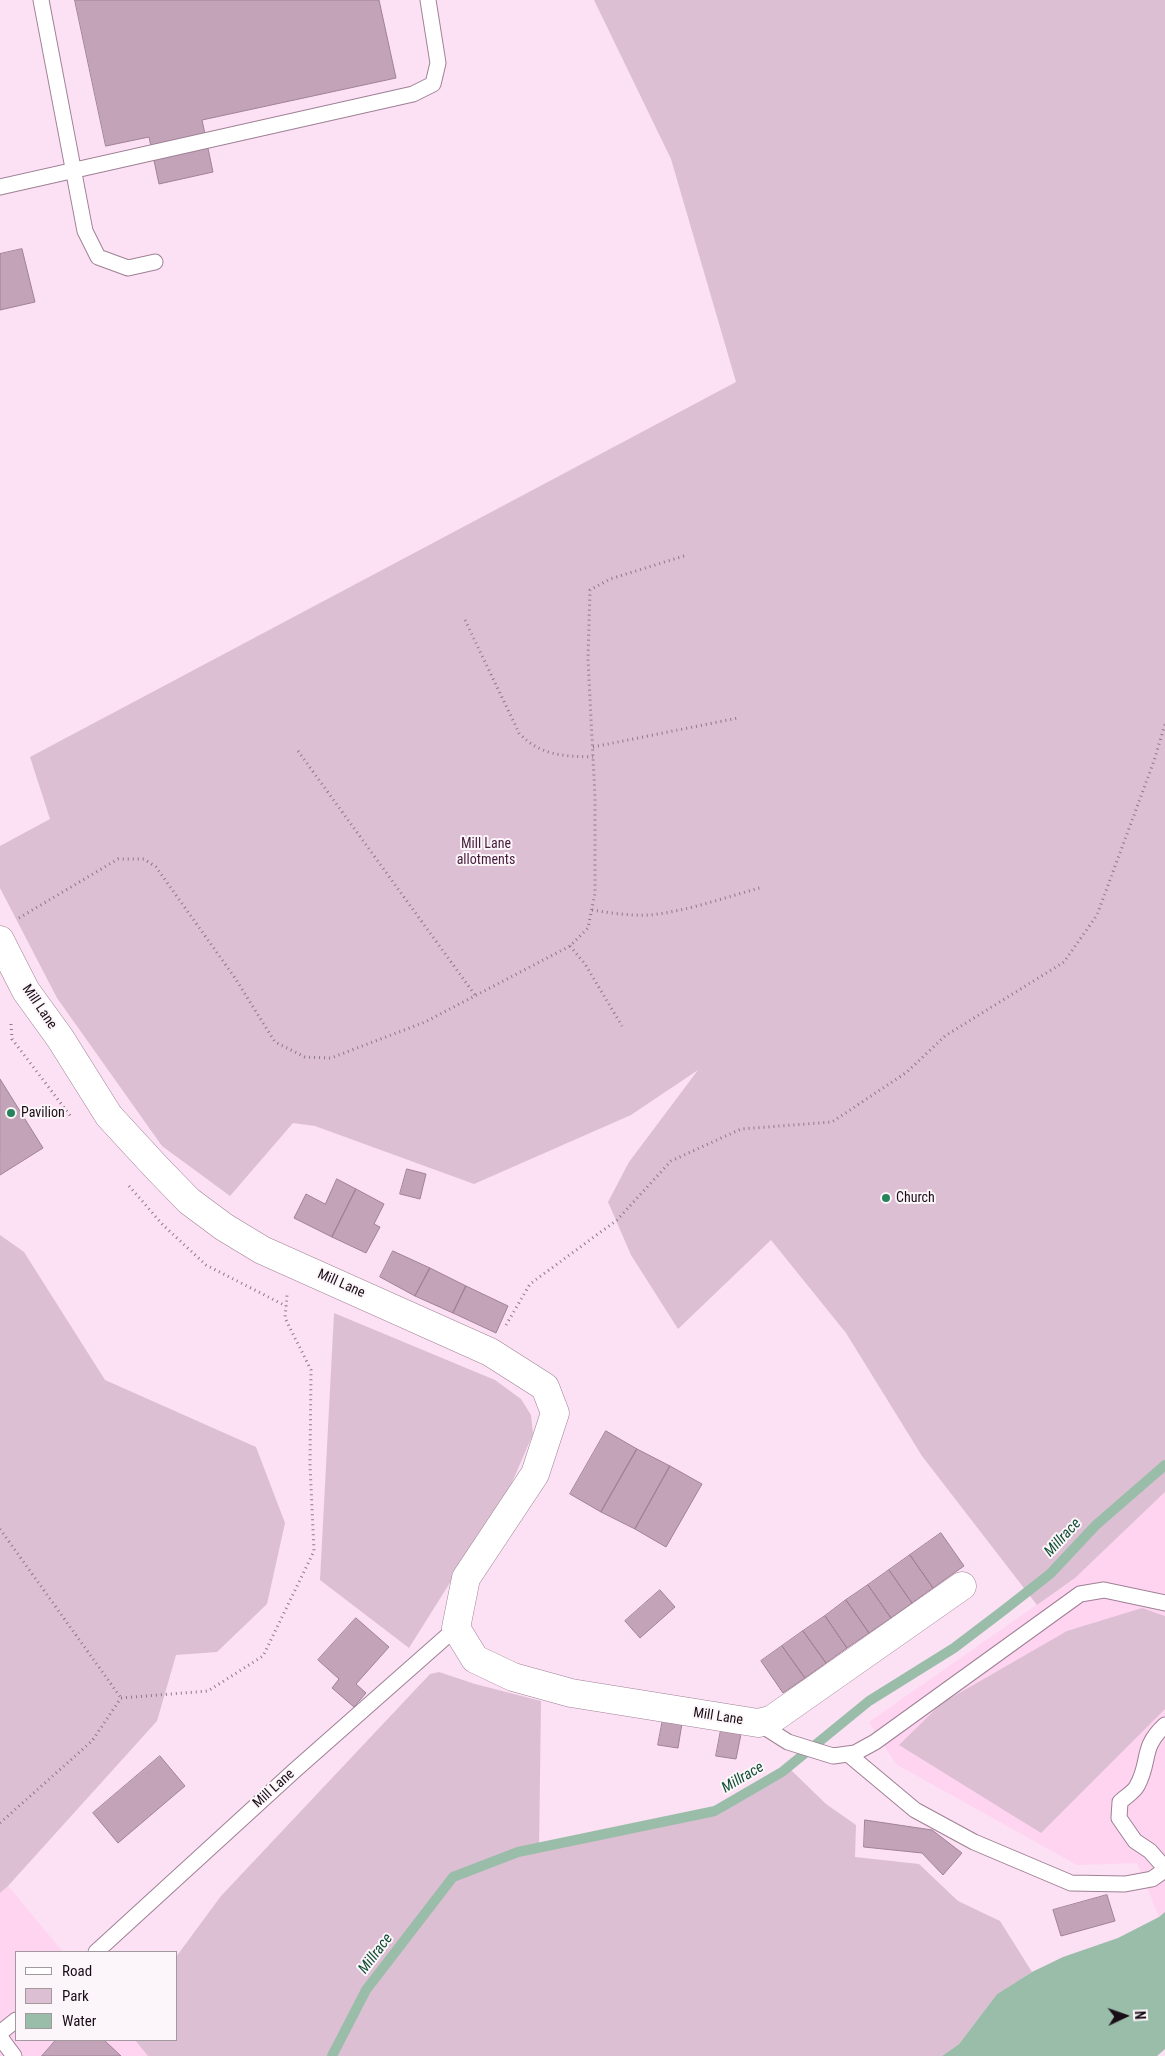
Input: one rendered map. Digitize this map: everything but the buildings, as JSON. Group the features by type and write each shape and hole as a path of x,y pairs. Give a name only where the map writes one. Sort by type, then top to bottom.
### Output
{"street":[{"name":"Mill Lane","path":"7,930 26,991 60,1038 109,1116 189,1201 224,1228 262,1250 302,1266 490,1352 545,1388 555,1413 535,1474 466,1578 456,1628 475,1659 513,1677 571,1693 758,1723 771,1720 962,1586"}],"lane":[{"path":"41,0 72,171 85,231 98,257 128,268 155,262"},
{"path":"0,188 413,94 432,84 438,63 428,0"},
{"path":"758,1723 788,1742 820,1752 834,1756 855,1753 875,1742 1080,1594 1104,1590 1165,1603"},
{"name":"Mill Lane","path":"97,1951 294,1771 456,1628"},
{"path":"848,1754 915,1810 974,1842 1071,1883 1124,1884 1152,1878 1165,1869 1150,1851 1135,1840 1120,1818 1120,1802 1137,1788 1147,1751 1154,1735 1165,1725"},
{"path":"14,2056 0,2035 15,2021"}],"path":[{"path":"7,930 118,859 144,859 156,867 162,875 235,978 275,1042 304,1057 331,1058 425,1022 570,946 588,928 595,893 593,757 588,659 590,590 610,579 687,555"},
{"path":"465,620 519,733 530,744 558,755 593,757"},
{"path":"592,747 738,718"},
{"path":"490,1352 530,1284 617,1220 671,1161 741,1129 832,1122 907,1072 945,1036 1064,962 1097,914 1154,761 1165,724"},
{"path":"298,751 475,995"},
{"path":"592,910 616,914 650,915 693,906 763,887"},
{"path":"570,946 584,964 622,1026"},
{"path":"121,1698 208,1691 263,1656 314,1551 310,1465 311,1370 285,1318 288,1289 302,1266"},
{"path":"0,1528 121,1698"},
{"path":"0,1823 92,1741 121,1698"}],"shaded area":[{"path":"1165,1492 1165,1912 1159,1917 1137,1863 1077,1865 896,1764 869,1722 1075,1578"},
{"path":"8,1886 62,1951 15,1951 15,2041 136,2041 148,2056 0,2056 0,1893"}],"green space":[{"name":"Mill Lane allotments","path":"594,0 1165,0 1165,1492 1075,1578 1037,1605 922,1456 846,1333 771,1240 678,1329 631,1255 608,1202 629,1162 698,1070 631,1115 474,1184 315,1126 293,1123 230,1196 162,1146 57,998 0,888 0,846 50,819 30,757 736,382 671,159"},
{"path":"0,1235 24,1252 105,1380 256,1447 285,1523 267,1604 217,1652 176,1655 157,1721 0,1893"},
{"path":"334,1313 495,1380 521,1399 531,1415 533,1434 510,1487 409,1648 320,1580"},
{"path":"1142,1608 1165,1616 1165,1709 1041,1833 899,1745 942,1703 1067,1631"},
{"path":"439,1672 475,1684 541,1701 539,1851 718,1815 791,1770 826,1804 856,1825 855,1857 919,1864 958,1901 1000,1921 1032,1972 997,1994 959,2044 942,2056 148,2056 136,2041 178,2041 178,1954 221,1896 430,1674"}],"water":[{"path":"1165,1912 1165,2049 1157,2056 942,2056 959,2044 997,1994 1032,1972 1063,1957 1118,1938"}],"waterway":[{"name":"Millrace","path":"332,2056 366,1990 453,1877 518,1852 715,1811 782,1772 869,1701 954,1648 1004,1610 1050,1574 1096,1525 1165,1465"}],"place":[{"name":"Pavilion","path":"11,1113"},
{"name":"Church","path":"886,1198"}]}
